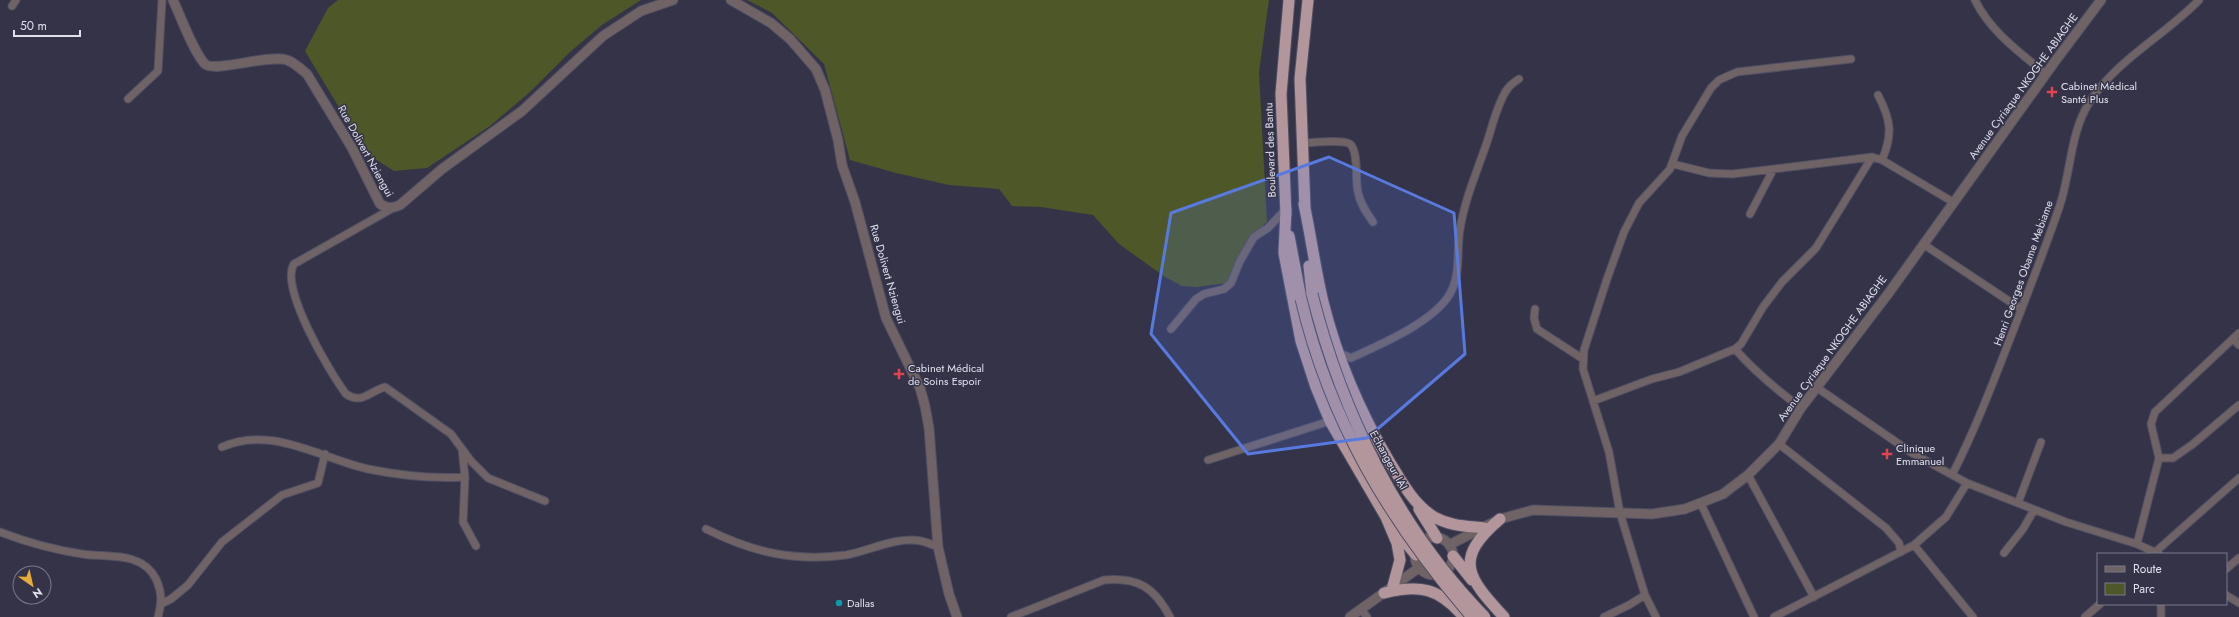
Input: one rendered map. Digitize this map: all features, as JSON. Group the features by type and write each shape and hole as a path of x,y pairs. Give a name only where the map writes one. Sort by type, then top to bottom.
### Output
{"highway":[{"name":"Boulevard des Bantu","path":"1290,0 1280,94 1286,209 1294,270 1319,364 1340,418 1359,456 1396,518 1447,588 1472,617"},
{"path":"1308,0 1300,79 1304,204 1323,303 1339,353 1361,410 1387,457 1437,538"},
{"name":"Echangeur IAI","path":"1304,204 1312,294 1331,361 1368,451 1411,523 1454,583 1485,617"},
{"path":"1286,209 1284,253 1292,302 1306,359 1330,421 1386,517 1416,555"},
{"path":"1413,499 1440,520 1455,525 1480,530"},
{"path":"1386,517 1399,552 1399,569 1388,590"},
{"path":"1475,584 1470,570 1473,551 1482,536 1500,519"},
{"path":"1453,556 1504,617"},
{"path":"1431,574 1461,613"},
{"path":"1388,590 1425,588 1434,591 1461,613"}],"street":[{"path":"128,99 158,70 162,0"},
{"name":"Rue Dolivert Nziengui","path":"173,0 198,53 206,64 217,68 271,58 286,60 297,65 307,74 352,148 380,204 386,208 393,208 400,205 442,169 522,111 603,36 640,11 673,0"},
{"name":"Rue Dolivert Nziengui","path":"731,0 771,23 790,39 816,69 825,90 838,140 842,165 855,202 886,318 920,388 925,406 929,428 938,547 949,594 957,617"},
{"path":"1974,0 1988,21 2004,38 2046,74"},
{"name":"Avenue Cyriaque NKOGHE ABIAGHE","path":"1449,545 1500,519 1533,510 1669,513 1701,504 1723,494 1748,475 1779,444 1801,408 2101,0"},
{"name":"Henri Georges Obame Mebiame","path":"1952,475 1971,438 2061,201 2080,122 2088,104 2098,90 2120,67 2199,0"},
{"path":"1656,617 1645,595 1620,513 1609,452 1588,389 1582,359 1607,279 1624,232 1639,203 1673,164 1682,136 1711,88 1723,77 1736,72 1851,59"},
{"path":"1339,353 1352,358 1418,323 1447,298 1457,279 1459,231 1474,174 1485,148 1501,101 1507,90 1519,79"},
{"path":"1878,95 1887,115 1891,133 1882,160"},
{"path":"1301,143 1343,142 1351,145 1354,151 1358,193 1363,207 1373,222"},
{"path":"1673,164 1718,175 1773,170 1872,157 1882,160 1953,202"},
{"path":"1593,401 1652,379 1679,372 1735,349 1741,344 1763,307 1782,282 1816,248 1872,157"},
{"path":"1750,214 1773,170"},
{"path":"393,208 294,264 290,270 290,279 309,332 346,394 351,398 361,398 385,387 448,432 488,478 545,501"},
{"path":"1171,329 1196,299 1204,294 1224,289 1231,283 1240,261 1254,237 1268,228 1286,209"},
{"path":"1923,244 2021,309"},
{"path":"1535,309 1534,318 1537,329 1582,359"},
{"path":"2137,544 2151,495 2159,458 2151,424 2155,412 2239,333"},
{"path":"2233,338 2239,346"},
{"path":"1735,349 1748,364 1782,395 1801,408"},
{"path":"1816,388 1912,453 1968,483 2034,510 2107,536 2137,544 2156,553 2239,478"},
{"path":"2159,458 2169,459 2178,455 2194,444 2239,405"},
{"path":"1208,460 1330,421"},
{"path":"222,447 235,441 263,438 325,454 366,468 402,475 419,478 465,477"},
{"path":"2018,504 2041,442"},
{"path":"1779,444 1886,528 1899,543 1902,552"},
{"path":"462,449 465,477 463,522 476,546"},
{"path":"161,604 171,599 188,585 222,542 282,494 318,483 325,454"},
{"path":"1748,475 1814,597"},
{"path":"1774,617 1914,545 1946,517 1968,483"},
{"path":"1701,504 1754,617"},
{"path":"2004,553 2023,529 2034,510"},
{"path":"706,529 733,542 788,557 846,554 898,542 920,540 938,547"},
{"path":"0,532 22,540 82,554 140,561 152,572 158,582 161,604 158,617"},
{"path":"1430,538 1437,538 1449,545 1453,556 1452,562 1446,570 1440,574 1431,574 1420,567 1416,555 1421,543 1430,538"},
{"path":"1914,545 1973,617"},
{"path":"2227,568 2239,558"},
{"path":"1350,617 1420,567"},
{"path":"1010,617 1104,580 1119,578 1132,580 1149,588 1162,603 1170,617"},
{"path":"1604,617 1630,605 1645,595"},
{"path":"2227,596 2239,603"},
{"path":"2085,617 2099,605"},
{"path":"2161,605 2161,617"},
{"path":"1361,609 1366,617"}],"highlighted area":[{"path":"1329,157 1454,213 1465,354 1367,438 1248,454 1151,334 1171,213"}],"green space":[{"path":"338,0 641,0 602,25 570,52 530,92 490,126 427,168 394,171 367,154 305,51 328,8"},
{"path":"747,0 1269,0 1259,72 1267,222 1248,242 1227,283 1196,287 1182,286 1165,277 1119,244 1093,215 1041,207 1012,206 999,189 949,185 896,173 850,160 824,64 772,13"}],"place":[{"name":"Cabinet Médical Santé Plus","path":"2052,92"},
{"name":"Cabinet Médical de Soins Espoir","path":"899,374"},
{"name":"Clinique Emmanuel","path":"1887,454"},
{"name":"Dallas","path":"839,603"}]}
